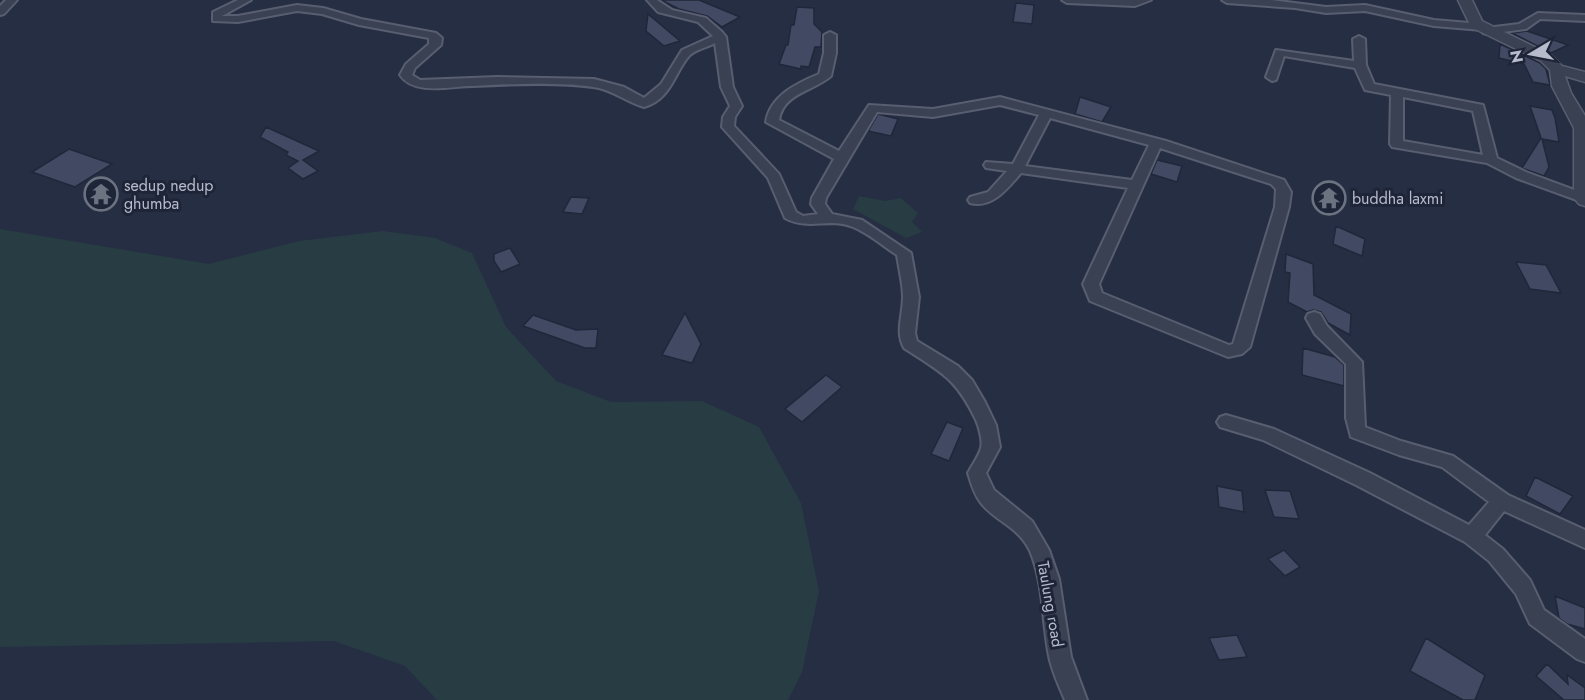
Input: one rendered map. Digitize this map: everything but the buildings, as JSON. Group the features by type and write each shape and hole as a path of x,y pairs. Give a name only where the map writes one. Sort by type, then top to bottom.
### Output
{"street":[{"path":"0,12 12,0"},
{"path":"246,0 216,14 217,19 238,19 297,8 322,11 359,22 432,35 436,38 435,45 410,66 406,75 410,81 419,84 497,81 594,83 620,90 644,103 671,81 686,52 720,37 700,19 662,10 652,0"},
{"path":"1067,0 1135,3 1146,0"},
{"path":"1227,0 1295,5 1326,10 1365,8 1434,23 1484,29 1522,27 1538,16 1585,18"},
{"path":"1465,0 1476,24 1546,58 1557,69 1585,77"},
{"path":"830,35 830,53 825,76 788,94 772,118 775,126 841,158"},
{"name":"Taulung road","path":"720,37 727,87 736,106 729,117 728,127 774,177 790,215 801,221 827,218 857,223 904,253 911,297 907,333 910,344 952,371 966,385 987,425 991,447 977,473 980,489 995,507 1014,518 1028,530 1042,552 1061,659 1076,700"},
{"path":"1359,39 1360,65 1370,87 1479,108 1491,160"},
{"path":"1272,77 1280,52 1360,65"},
{"path":"1397,94 1397,144 1491,160 1521,175 1584,199 1583,131 1578,116 1566,101 1557,83 1557,69"},
{"path":"827,218 818,204 841,158 873,108 924,114 954,111 987,101 1000,101 1156,143 1276,181 1284,189 1282,207 1242,347 1236,350 1228,351 1096,297 1092,291 1091,284 1156,143"},
{"path":"975,200 993,195 1017,169 1046,113"},
{"path":"991,165 1136,185"},
{"path":"1314,318 1321,330 1354,362 1356,400 1354,424 1357,432 1399,448 1447,461 1501,501 1585,539"},
{"path":"1226,422 1268,434 1363,479 1472,536 1496,555 1523,587 1537,617 1585,652"},
{"path":"1472,536 1501,501"}],"shaded area":[{"path":"859,196 885,201 901,198 918,213 912,222 922,232 906,238 853,209"},
{"path":"0,229 209,264 299,241 383,231 435,238 472,253 506,327 556,381 611,402 702,401 759,427 801,503 819,591 802,672 788,700 437,700 405,666 334,641 0,647"}],"place":[{"name":"sedup nedup ghumba","path":"101,194"},
{"name":"buddha laxmi","path":"1329,198"}]}
